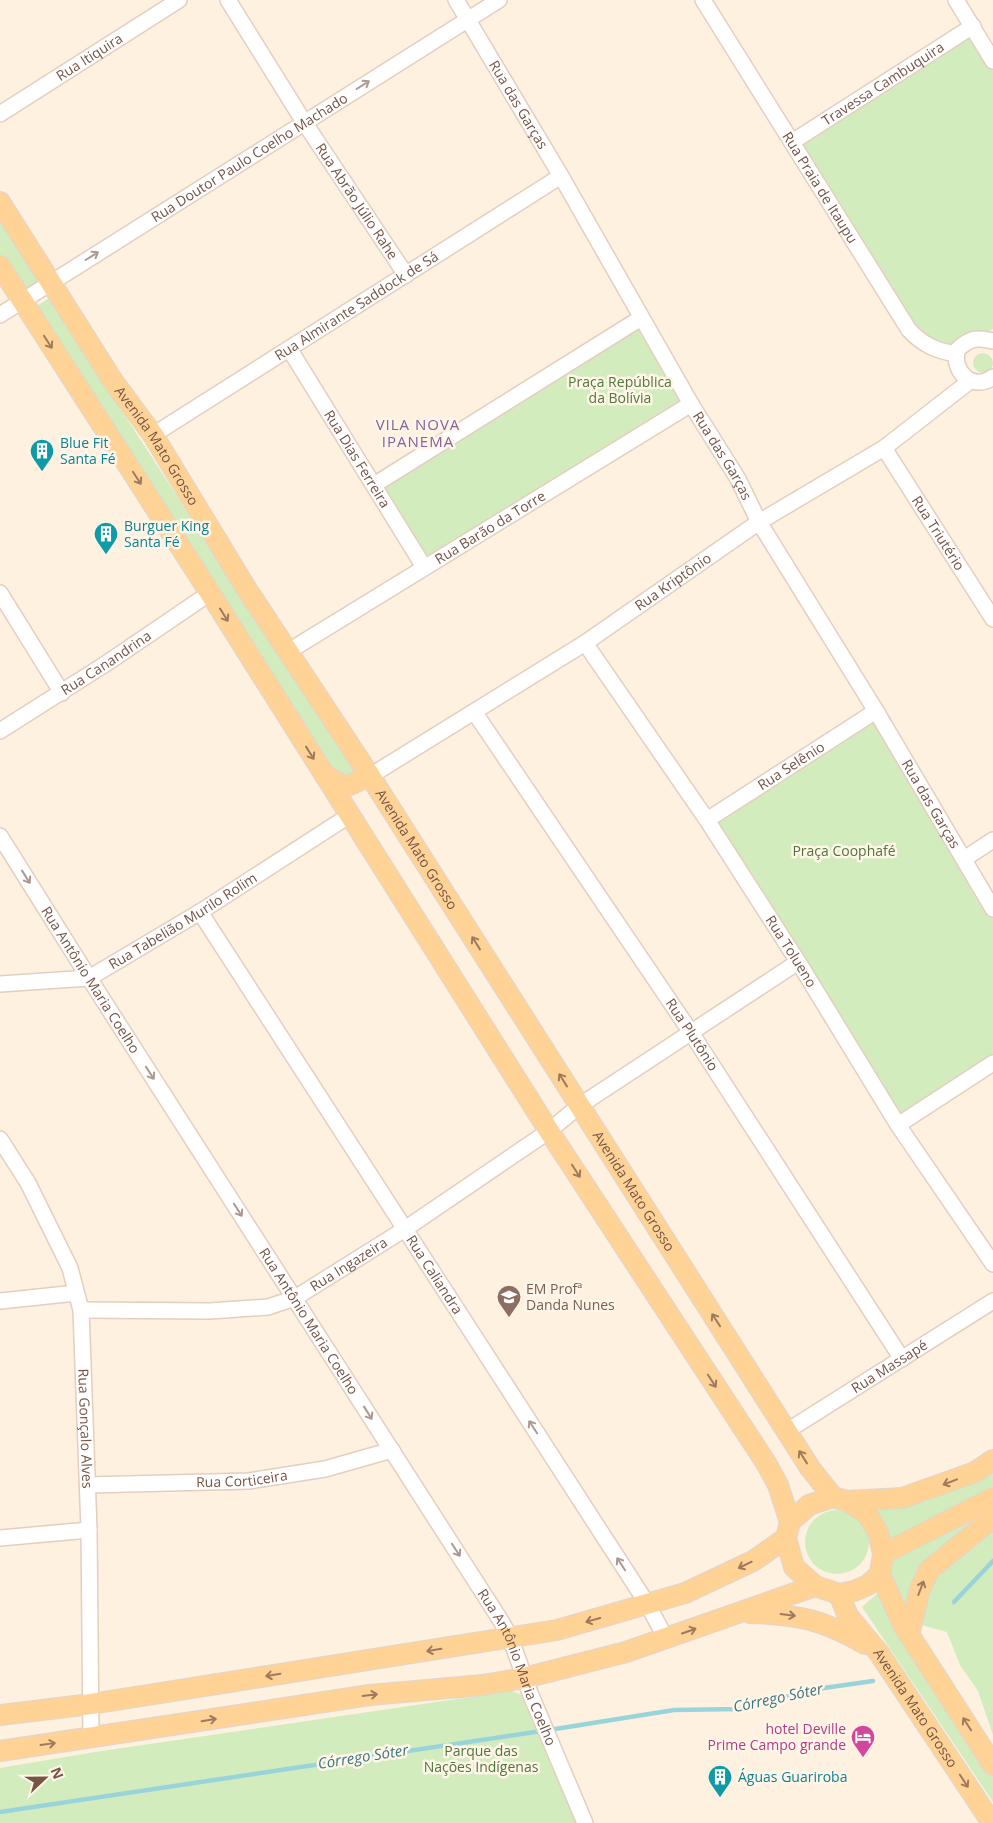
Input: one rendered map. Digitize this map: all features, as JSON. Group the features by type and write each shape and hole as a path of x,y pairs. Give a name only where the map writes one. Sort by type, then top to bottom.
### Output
{"main road":[{"name":"Avenida Mato Grosso","path":"0,202 113,382 154,435 246,588 370,776 810,1468 840,1499"},
{"path":"0,266 210,593 549,1130 766,1463 778,1485 794,1567 815,1586 839,1594 854,1592 868,1585 880,1574"},
{"path":"210,593 231,583 246,588"},
{"path":"325,775 345,786 370,776"},
{"path":"0,1716 91,1704 557,1630 685,1593 753,1561 788,1530 809,1506 840,1499 902,1498 974,1472 993,1460"},
{"path":"883,1554 993,1498"},
{"path":"840,1499 866,1513 878,1532 883,1554 880,1574 909,1635 993,1765"},
{"path":"909,1635 920,1589 929,1570 993,1518"},
{"path":"0,1751 370,1695 484,1685 524,1678 626,1652 815,1586"},
{"name":"Avenida Mato Grosso","path":"839,1594 848,1616 879,1653 992,1823"},
{"path":"740,1613 808,1618 839,1629 879,1653"}],"street":[{"name":"Rua Itiquira","path":"0,114 179,0"},
{"name":"Rua Abrão Júlio Rahe","path":"228,0 304,122 406,275"},
{"name":"Rua das Garças","path":"456,0 561,176 691,404 738,479 760,522 993,909"},
{"name":"Rua Doutor Paulo Coelho Machado","path":"0,315 499,0"},
{"name":"Rua Praia de Itaupu","path":"703,0 909,330 919,341 933,348 956,354"},
{"path":"956,0 993,60"},
{"name":"Travessa Cambuquira","path":"792,142 973,26"},
{"name":"Rua Almirante Saddock de Sá","path":"154,435 561,176"},
{"path":"374,486 641,318"},
{"path":"992,380 970,381 960,372 956,363 956,354 958,349 969,339 986,339 993,329"},
{"name":"Rua Dias Ferreira","path":"290,350 424,567"},
{"name":"Rua Kriptônio","path":"370,776 475,713 585,643 760,522 884,448 970,381"},
{"name":"Rua Barão da Torre","path":"289,651 691,404"},
{"name":"Rua Triutério","path":"884,448 993,619"},
{"path":"0,593 62,693"},
{"name":"Rua Canandrina","path":"0,731 62,693 210,593"},
{"name":"Rua Tolueno","path":"585,643 707,820 798,962 898,1125 993,1264"},
{"name":"Rua Selênio","path":"707,820 876,712"},
{"name":"Rua Plutônio","path":"475,713 690,1032 902,1359"},
{"name":"Rua Tabelião Murilo Rolim","path":"0,984 89,978 200,912 350,816"},
{"name":"Rua Antônio Maria Coelho","path":"0,836 510,1637 524,1678 585,1823"},
{"path":"964,859 993,840"},
{"name":"Rua Caliandra","path":"200,912 648,1605 666,1639"},
{"name":"Rua Ingazeira","path":"81,1310 210,1311 268,1307 295,1298 405,1229 549,1130 579,1106 798,962"},
{"path":"898,1125 993,1063"},
{"name":"Rua Gonçalo Alves","path":"0,1139 28,1182 70,1268 81,1310 90,1530 91,1738"},
{"path":"0,1301 76,1293"},
{"name":"Rua Massapé","path":"787,1431 993,1301"},
{"name":"Rua Corticeira","path":"88,1486 249,1481 324,1469 392,1450"},
{"path":"0,1538 90,1530"}],"green space":[{"path":"973,26 993,61 993,329 958,349 919,341 792,142"},
{"path":"0,221 47,294 31,305 0,255"},
{"path":"49,298 363,784 344,796 34,308"},
{"name":"Praça República da Bolívia","path":"641,318 691,404 424,567 374,485"},
{"path":"979,353 987,353 993,359 993,367 987,373 979,373 973,367 973,359"},
{"name":"Praça Coophafé","path":"876,711 993,909 993,1063 898,1125 707,820"},
{"path":"993,1468 993,1735 978,1691 960,1665 947,1632 919,1624 912,1620 900,1610 887,1593 891,1567 891,1550 886,1532 874,1509"},
{"path":"837,1510 849,1512 860,1519 867,1530 869,1542 867,1554 860,1565 849,1572 837,1574 825,1572 814,1565 807,1554 805,1542 807,1530 814,1519 825,1512"},
{"path":"880,1591 993,1772 993,1802 862,1607"},
{"name":"Parque das Nações Indígenas","path":"512,1691 525,1696 578,1823 0,1823 0,1768 95,1752"}],"waterway":[{"name":"Córrego Sóter","path":"954,1602 993,1561"},
{"name":"Córrego Sóter","path":"549,1730 674,1710 740,1709 810,1690 873,1681"},
{"name":"Córrego Sóter","path":"0,1812 542,1731"}],"place":[{"name":"Blue Fit Santa Fé","path":"42,472"},
{"name":"Burguer King Santa Fé","path":"106,555"},
{"name":"EM Profª Danda Nunes","path":"509,1318"},
{"name":"hotel Deville Prime Campo grande","path":"863,1758"},
{"name":"Águas Guariroba","path":"720,1798"}],"district":[{"name":"VILA NOVA IPANEMA","path":"418,434"}]}
